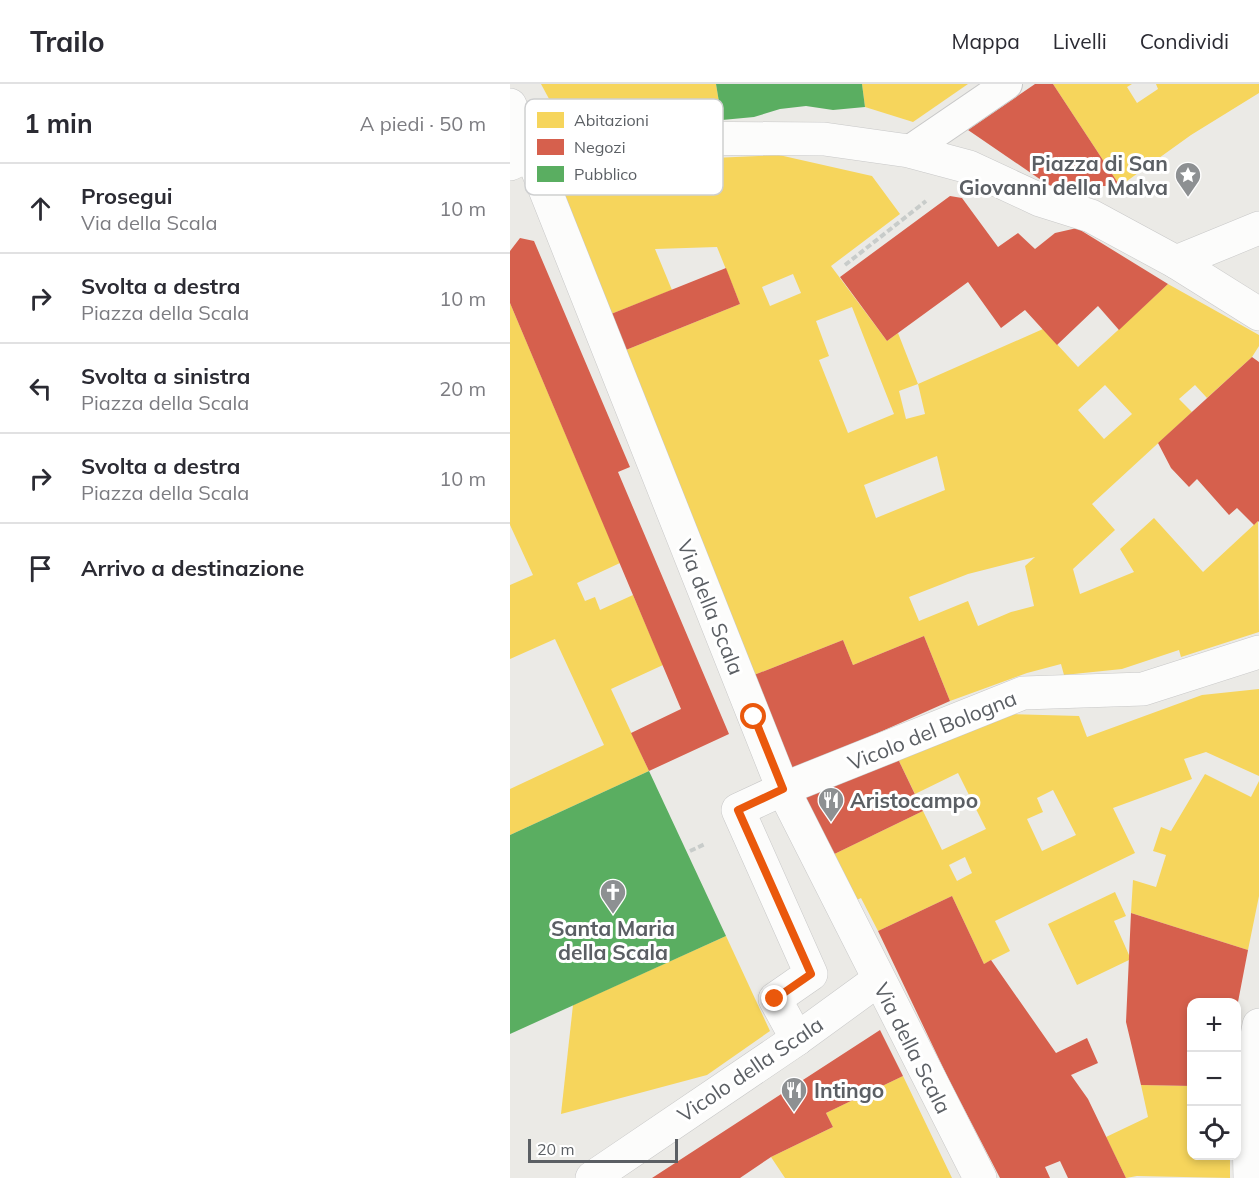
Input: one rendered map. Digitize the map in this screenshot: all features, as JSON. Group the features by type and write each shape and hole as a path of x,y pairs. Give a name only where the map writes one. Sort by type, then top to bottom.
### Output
{"street":[{"name":"Via della Scala","path":"510,105 521,159"},
{"path":"723,139 824,140 909,151 969,167 1040,200 1091,216 1176,262 1259,314"},
{"name":"Via della Scala","path":"536,195 783,789 980,1178"},
{"path":"1176,262 1259,228"},
{"name":"Vicolo del Bologna","path":"797,1039 775,999 811,974 738,810 783,789 1023,693 1143,689 1259,652"},
{"name":"Vicolo della Scala","path":"592,1178 797,1039 878,980"},
{"path":"1250,1178 1248,1086 1259,1025"}],"lane":[{"path":"909,151 1007,84"}],"path":[{"path":"845,265 969,167"}],"building: Abitazioni":[{"path":"541,84 716,84 718,99 549,99"},
{"path":"862,84 968,84 913,122 865,107"},
{"path":"1053,84 1132,84 1127,87 1137,103 1158,89 1156,84 1259,84 1259,93 1191,135 1120,186"},
{"path":"779,155 872,176 900,214 831,266 887,341 898,333 918,384 1043,329 1078,367 1168,284 1259,335 1259,346 1252,357 1207,398 1195,385 1179,399 1192,412 1092,504 1115,530 1073,569 1080,594 1134,572 1120,549 1154,518 1203,572 1258,521 1259,632 1181,657 1179,650 1122,669 1064,675 1061,664 1027,673 950,701 924,636 853,665 843,640 749,677 616,354 740,304 717,247 655,249 672,290 601,318 564,195 723,195 723,158","holes":["793,274 801,293 770,306 762,287","852,307 894,414 848,433 819,360 829,356 816,321","918,384 925,414 906,419 899,391","1105,385 1132,414 1104,439 1078,410","937,456 945,490 876,518 864,485","1035,557 1025,566 1034,606 1011,612 978,626 968,601 919,621 909,597 968,574"]},
{"path":"510,303 620,563 577,583 585,601 595,597 600,610 633,595 663,665 611,689 649,771 510,835 510,789 604,745 555,639 510,659 510,585 533,575 510,525"},
{"path":"1259,689 1259,776 1206,752 1184,759 1192,779 1113,808 1135,853 995,921 1010,951 984,964 952,896 878,931 861,898 844,906 822,860 923,811 942,850 986,829 958,773 915,794 898,759 1009,714 1079,716 1087,737 1202,695","holes":["1053,790 1076,835 1042,851 1027,819 1043,812 1037,798","965,857 972,873 957,881 949,865"]},
{"path":"1205,774 1251,797 1259,781 1259,896 1248,950 1131,913 1133,880 1156,887 1166,855 1153,851 1161,827 1171,831"},
{"path":"1115,892 1126,916 1114,921 1129,960 1077,985 1048,924"},
{"path":"726,936 770,1031 707,1075 561,1114 573,1005"},
{"path":"903,1076 952,1178 785,1178 771,1157 833,1127 826,1113"},
{"path":"1141,1085 1187,1086 1187,1160 1230,1160 1230,1178 1137,1176 1126,1178 1106,1137 1148,1117"}],"building: Negozi":[{"path":"1035,84 1053,84 1120,186 1070,186 1060,193 968,130"},
{"path":"950,196 962,198 998,247 1018,233 1035,249 1055,233 1077,228 1168,284 1119,330 1098,306 1057,345 1025,310 1001,328 968,282 887,341 840,277"},
{"path":"520,238 534,241 630,467 618,472 729,734 649,771 631,733 681,709 510,303 510,251"},
{"path":"726,268 740,304 616,354 601,318"},
{"path":"1252,357 1259,362 1259,522 1254,525 1237,508 1229,515 1197,479 1189,487 1171,468 1158,443"},
{"path":"924,636 950,701 792,771 749,677 843,640 853,665"},
{"path":"898,759 923,811 822,860 794,801"},
{"path":"952,896 984,964 991,960 1056,1053 1087,1038 1098,1063 1071,1075 1088,1099 1126,1178 1068,1178 1060,1161 1045,1167 1050,1178 1000,1178 948,1078 878,931"},
{"path":"1131,913 1248,950 1239,998 1187,998 1187,1086 1141,1085 1126,1022"},
{"path":"880,1030 903,1076 826,1113 833,1127 771,1157 740,1178 652,1178"}],"building: Pubblico":[{"path":"716,84 862,84 865,107 833,110 806,106 780,109 754,117 723,120 723,99 718,99"},
{"name":"Santa Maria della Scala","path":"649,771 726,936 510,1034 510,835"}],"place":[{"name":"Piazza di San Giovanni della Malva","path":"1188,198"},
{"name":"Aristocampo","path":"831,823"},
{"name":"Santa Maria della Scala","path":"613,915"},
{"name":"Intingo","path":"794,1113"}],"route":[{"path":"754,717 783,789 738,810 811,974 775,999"}]}
